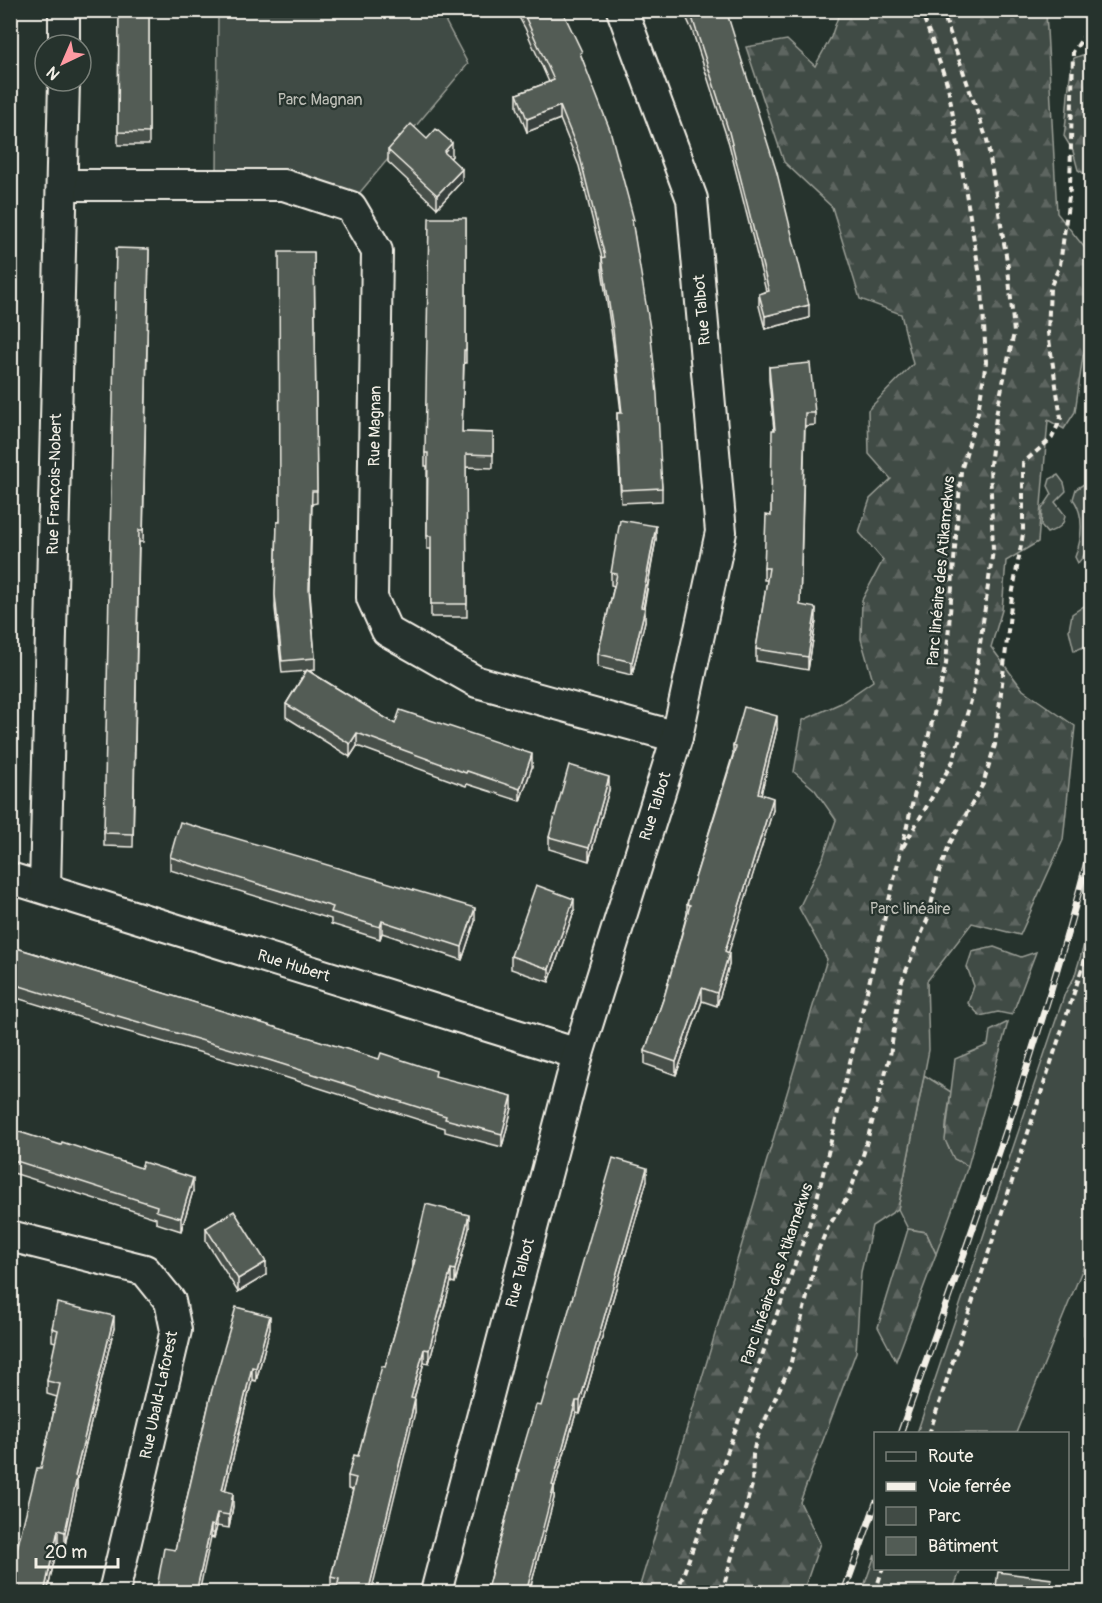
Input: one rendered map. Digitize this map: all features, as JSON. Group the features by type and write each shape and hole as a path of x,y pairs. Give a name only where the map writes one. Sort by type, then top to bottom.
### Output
{"street":[{"path":"64,10 64,33"},
{"name":"Rue Talbot","path":"436,1593 579,1054 677,737 720,532 692,199 622,10"},
{"name":"Rue François-Nobert","path":"45,888 64,93"},
{"name":"Rue Magnan","path":"63,185 284,185 351,207 377,251 372,598 387,631 477,682 677,737"},
{"name":"Rue Hubert","path":"10,878 579,1054"},
{"name":"Rue Ubald-Laforest","path":"10,1236 145,1270 170,1301 176,1330 114,1593"}],"path":[{"name":"Parc linéaire des Atikamekws","path":"677,1593 814,1211 946,664 961,471 978,412 986,362 982,288 948,86 921,10"},
{"name":"Parc linéaire des Atikamekws","path":"901,850 954,761 973,694 993,550 990,465 998,410 1014,333 1008,267 987,140 942,10"},
{"path":"722,1593 752,1485 756,1440 790,1366 819,1248 828,1227 849,1195 864,1152 890,1056 901,983 928,918 938,875 949,845 982,784 995,745 1012,596 1023,534 1023,463 1052,438 1061,418 1048,333 1050,288 1060,265 1070,189 1073,52 1092,25"},
{"path":"930,1432 1092,938"},
{"path":"875,1593 883,1570"}],"green space":[{"name":"Parc Magnan","path":"218,11 440,11 468,64 351,203 217,181"},
{"name":"Parc linéaire","path":"840,11 1046,11 1057,213 1092,257 1091,341 1083,356 1075,412 1064,429 1048,420 1038,542 1006,561 1002,610 991,647 1023,690 1075,726 1063,840 1020,935 972,923 927,981 929,1050 898,1209 872,1226 861,1272 856,1352 800,1502 820,1543 803,1592 638,1592 827,959 799,908 823,858 836,820 815,790 794,772 803,720 841,703 873,681 861,639 862,600 883,560 859,532 870,499 891,479 869,454 868,410 913,364 901,314 860,299 832,207 784,162 746,47 787,40 815,66 831,37"},
{"path":"1082,55 1092,61 1091,170 1085,174 1078,170 1073,151 1064,136 1072,66 1074,58"},
{"path":"1058,475 1066,491 1055,502 1065,515 1059,527 1047,533 1041,526 1042,509 1052,494 1048,486 1050,479"},
{"path":"1084,484 1091,490 1092,529 1088,547 1078,563 1075,557 1081,535 1081,520 1073,499 1076,489"},
{"path":"1084,606 1090,607 1091,636 1086,646 1074,651 1069,630 1072,614"},
{"path":"1091,922 1091,1248 1016,1432 917,1432 1065,993 1074,978"},
{"path":"994,947 1021,957 1036,952 1012,1015 998,1012 980,1016 968,1003 974,986 967,967 972,952"},
{"path":"1008,1022 968,1166 954,1159 945,1140 955,1059 988,1045 990,1031"},
{"path":"924,1075 951,1092 946,1125 947,1144 951,1152 968,1166 936,1254 926,1232 908,1229 898,1209"},
{"path":"908,1229 926,1232 936,1254 896,1361 878,1327"},
{"path":"874,1558 874,1570 961,1570 952,1592 862,1592"}],"building":[{"path":"119,10 149,10 149,133 118,132"},
{"path":"522,10 562,10 582,52 580,53 610,130 634,220 632,220 650,328 657,394 662,488 621,490 617,413 622,413 602,258 605,257 579,153 560,106 527,119 517,94 554,80"},
{"path":"689,10 726,10 777,173 809,305 765,316 759,294 769,291 729,132"},
{"path":"411,124 427,139 436,129 452,143 444,152 462,169 437,195 388,150"},
{"path":"429,218 466,218 466,350 464,350 462,432 493,433 493,455 466,454 467,604 431,604 431,536 427,536 428,453 425,453"},
{"path":"116,248 149,249 143,530 139,530 133,834 104,833"},
{"path":"279,252 314,252 317,491 312,491 309,589 315,658 282,661 275,595 277,522 280,522"},
{"path":"810,363 815,413 805,413 800,605 816,608 808,657 756,649 769,568 764,568 766,515 771,516 772,430 775,430 769,367"},
{"path":"620,520 656,526 641,607 645,608 632,662 598,654 617,574 611,573"},
{"path":"307,670 395,724 400,710 532,754 520,789 467,771 466,773 357,733 350,744 286,704"},
{"path":"744,707 777,716 758,793 773,798 725,951 729,953 717,993 702,988 676,1062 645,1051 665,994 690,905 687,904 736,747 733,746"},
{"path":"569,765 609,777 589,848 549,837"},
{"path":"180,822 475,908 462,947 382,921 380,927 331,912 333,907 170,857"},
{"path":"536,885 574,899 549,969 511,956"},
{"path":"10,946 379,1059 381,1053 436,1071 435,1076 512,1096 502,1134 445,1119 446,1116 269,1060 10,983"},
{"path":"10,1129 61,1145 62,1142 141,1168 143,1162 193,1178 181,1218 156,1211 157,1206 10,1159"},
{"path":"613,1158 647,1168 580,1401 576,1401 552,1485 554,1486 526,1593 486,1593 519,1470 517,1469 536,1405 541,1406"},
{"path":"426,1204 469,1215 455,1270 451,1269 429,1350 424,1349 411,1398 415,1399 368,1593 336,1593 339,1579 331,1577 356,1478 348,1476 354,1455 358,1456 382,1366 385,1367 415,1260 413,1259"},
{"path":"234,1211 266,1262 238,1279 206,1228"},
{"path":"1092,1296 1092,1320 1084,1318"},
{"path":"57,1303 114,1316 75,1476 77,1477 65,1532 58,1530 44,1593 10,1593 17,1549 37,1468 41,1468 60,1384 47,1381 58,1330 52,1328"},
{"path":"236,1307 270,1316 256,1368 252,1367 222,1490 233,1493 229,1515 217,1513 214,1526 211,1525 196,1593 156,1593 164,1548 175,1550 212,1390"},
{"path":"998,1572 1052,1579 1049,1593 995,1593"}],"railway":[{"path":"901,1432 978,1214 1027,1066 1092,842"},
{"path":"844,1592 874,1509"}]}
